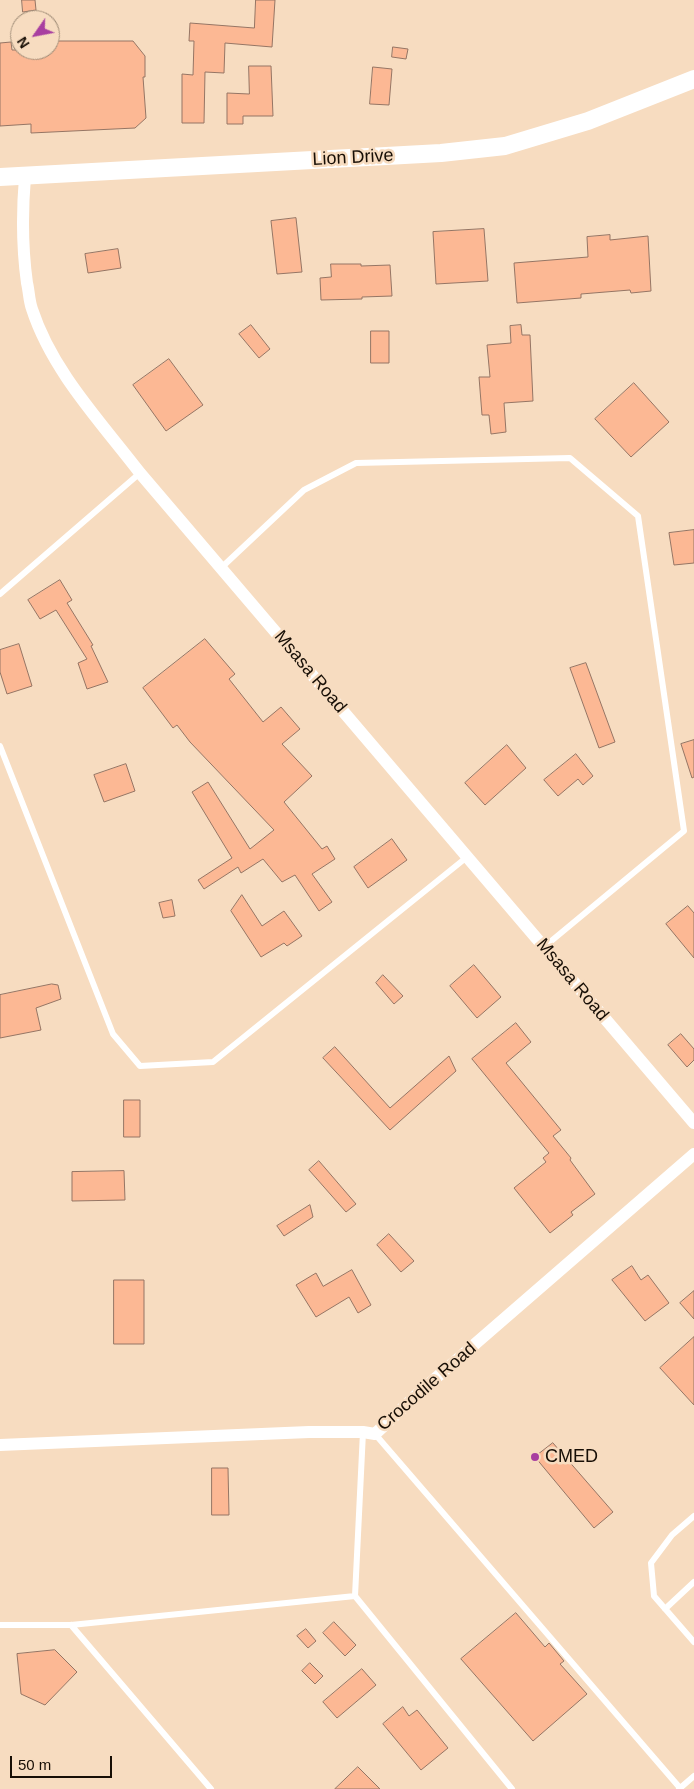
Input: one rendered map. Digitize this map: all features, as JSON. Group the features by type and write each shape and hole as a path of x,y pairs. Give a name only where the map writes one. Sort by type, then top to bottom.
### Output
{"street":[{"name":"Lion Drive","path":"0,177 431,154 505,146 588,121 694,79"},
{"name":"Msasa Road","path":"25,177 22,213 24,262 31,307 42,338 58,366 140,473 694,1123"},
{"name":"Crocodile Road","path":"0,1445 309,1432 369,1433 422,1390 694,1154"}],"lane":[{"path":"221,568 304,490 356,463 570,458 638,516 684,831 544,947"},
{"path":"0,594 140,473"},
{"path":"0,746 113,1034 140,1066 213,1062 467,857"},
{"path":"369,1433 355,1596 512,1789"},
{"path":"369,1433 679,1789 694,1776"},
{"path":"694,1516 672,1535 651,1563 654,1596 694,1642"},
{"path":"665,1608 694,1582"},
{"path":"0,1625 71,1625 355,1596"},
{"path":"71,1625 211,1789"}],"building":[{"path":"22,0 35,0 36,10 23,10"},
{"path":"256,0 275,0 272,47 225,43 224,73 205,72 204,123 182,123 182,74 193,75 194,41 189,41 190,23 254,28"},
{"path":"60,41 133,41 145,56 145,77 143,77 146,118 135,128 31,133 31,124 0,126 0,43 10,42 10,60 60,60"},
{"path":"393,47 408,49 406,59 392,57"},
{"path":"249,66 271,66 273,116 243,116 243,124 227,124 227,93 249,94"},
{"path":"373,67 392,69 389,105 370,104"},
{"path":"296,218 302,272 277,274 271,221"},
{"path":"484,229 488,281 436,284 433,232"},
{"path":"610,235 610,240 648,236 651,291 631,293 630,290 581,294 581,298 517,303 514,263 588,257 587,237"},
{"path":"118,249 121,268 88,273 85,254"},
{"path":"331,264 390,265 392,296 321,300 320,278 331,277"},
{"path":"251,325 270,349 259,358 239,334"},
{"path":"521,325 522,335 530,335 533,401 504,403 506,432 491,434 489,415 482,415 479,377 490,377 487,345 511,343 510,326"},
{"path":"371,331 389,331 389,363 371,363"},
{"path":"169,359 203,405 166,431 133,385"},
{"path":"634,383 669,422 631,457 595,419"},
{"path":"694,530 694,563 674,565 669,533"},
{"path":"60,580 72,600 67,603 93,645 91,646 108,682 87,689 78,663 87,659 56,610 40,619 28,600"},
{"path":"205,639 235,674 229,679 263,722 281,707 300,729 282,744 312,776 284,802 322,849 327,846 335,859 312,874 332,902 319,911 295,875 282,882 263,859 241,873 238,867 204,889 198,880 232,858 192,792 208,782 250,849 274,830 190,742 177,725 173,728 143,688"},
{"path":"19,644 32,686 7,694 0,672 0,650"},
{"path":"586,663 615,742 599,748 570,668"},
{"path":"694,740 694,777 692,778 681,744"},
{"path":"507,745 526,768 485,805 465,783"},
{"path":"576,754 593,776 583,785 578,779 558,796 544,780"},
{"path":"126,764 135,791 104,802 94,775"},
{"path":"392,839 407,860 368,888 354,867"},
{"path":"242,895 262,926 284,911 302,936 287,946 284,943 261,957 231,911"},
{"path":"172,900 175,916 163,918 159,903"},
{"path":"688,906 694,913 694,958 666,924"},
{"path":"474,965 501,997 477,1018 450,986"},
{"path":"383,975 403,996 394,1004 376,983"},
{"path":"52,984 58,985 61,999 36,1008 41,1030 0,1038 0,995"},
{"path":"516,1023 531,1042 506,1063 561,1130 553,1136 571,1158 570,1160 595,1194 571,1212 573,1215 550,1233 514,1188 546,1162 543,1158 549,1153 472,1059"},
{"path":"681,1034 694,1049 694,1060 687,1067 668,1045"},
{"path":"335,1047 390,1108 449,1056 456,1071 390,1130 323,1058"},
{"path":"124,1100 140,1100 140,1137 124,1137"},
{"path":"319,1161 356,1204 346,1212 309,1170"},
{"path":"124,1171 125,1200 72,1201 72,1172"},
{"path":"310,1205 313,1217 284,1236 277,1226"},
{"path":"389,1234 414,1261 401,1272 377,1245"},
{"path":"632,1266 641,1280 648,1275 669,1303 645,1321 612,1280"},
{"path":"352,1270 371,1305 358,1313 349,1297 316,1317 296,1285 316,1273 323,1286"},
{"path":"114,1280 144,1280 144,1344 114,1344"},
{"path":"694,1291 694,1319 680,1303"},
{"path":"694,1337 694,1405 660,1368"},
{"path":"553,1443 613,1512 594,1528 535,1457"},
{"path":"212,1468 228,1468 229,1515 212,1515"},
{"path":"516,1613 545,1647 549,1643 564,1661 560,1664 587,1694 533,1741 461,1659"},
{"path":"334,1622 356,1645 345,1656 323,1633"},
{"path":"306,1629 316,1641 308,1648 297,1636"},
{"path":"55,1650 77,1672 45,1705 21,1694 17,1654"},
{"path":"310,1663 323,1676 315,1684 302,1671"},
{"path":"362,1669 376,1685 337,1718 323,1702"},
{"path":"403,1707 409,1716 417,1710 448,1748 421,1770 383,1724"},
{"path":"358,1767 380,1789 335,1789"}],"place":[{"name":"CMED","path":"535,1457"}]}
